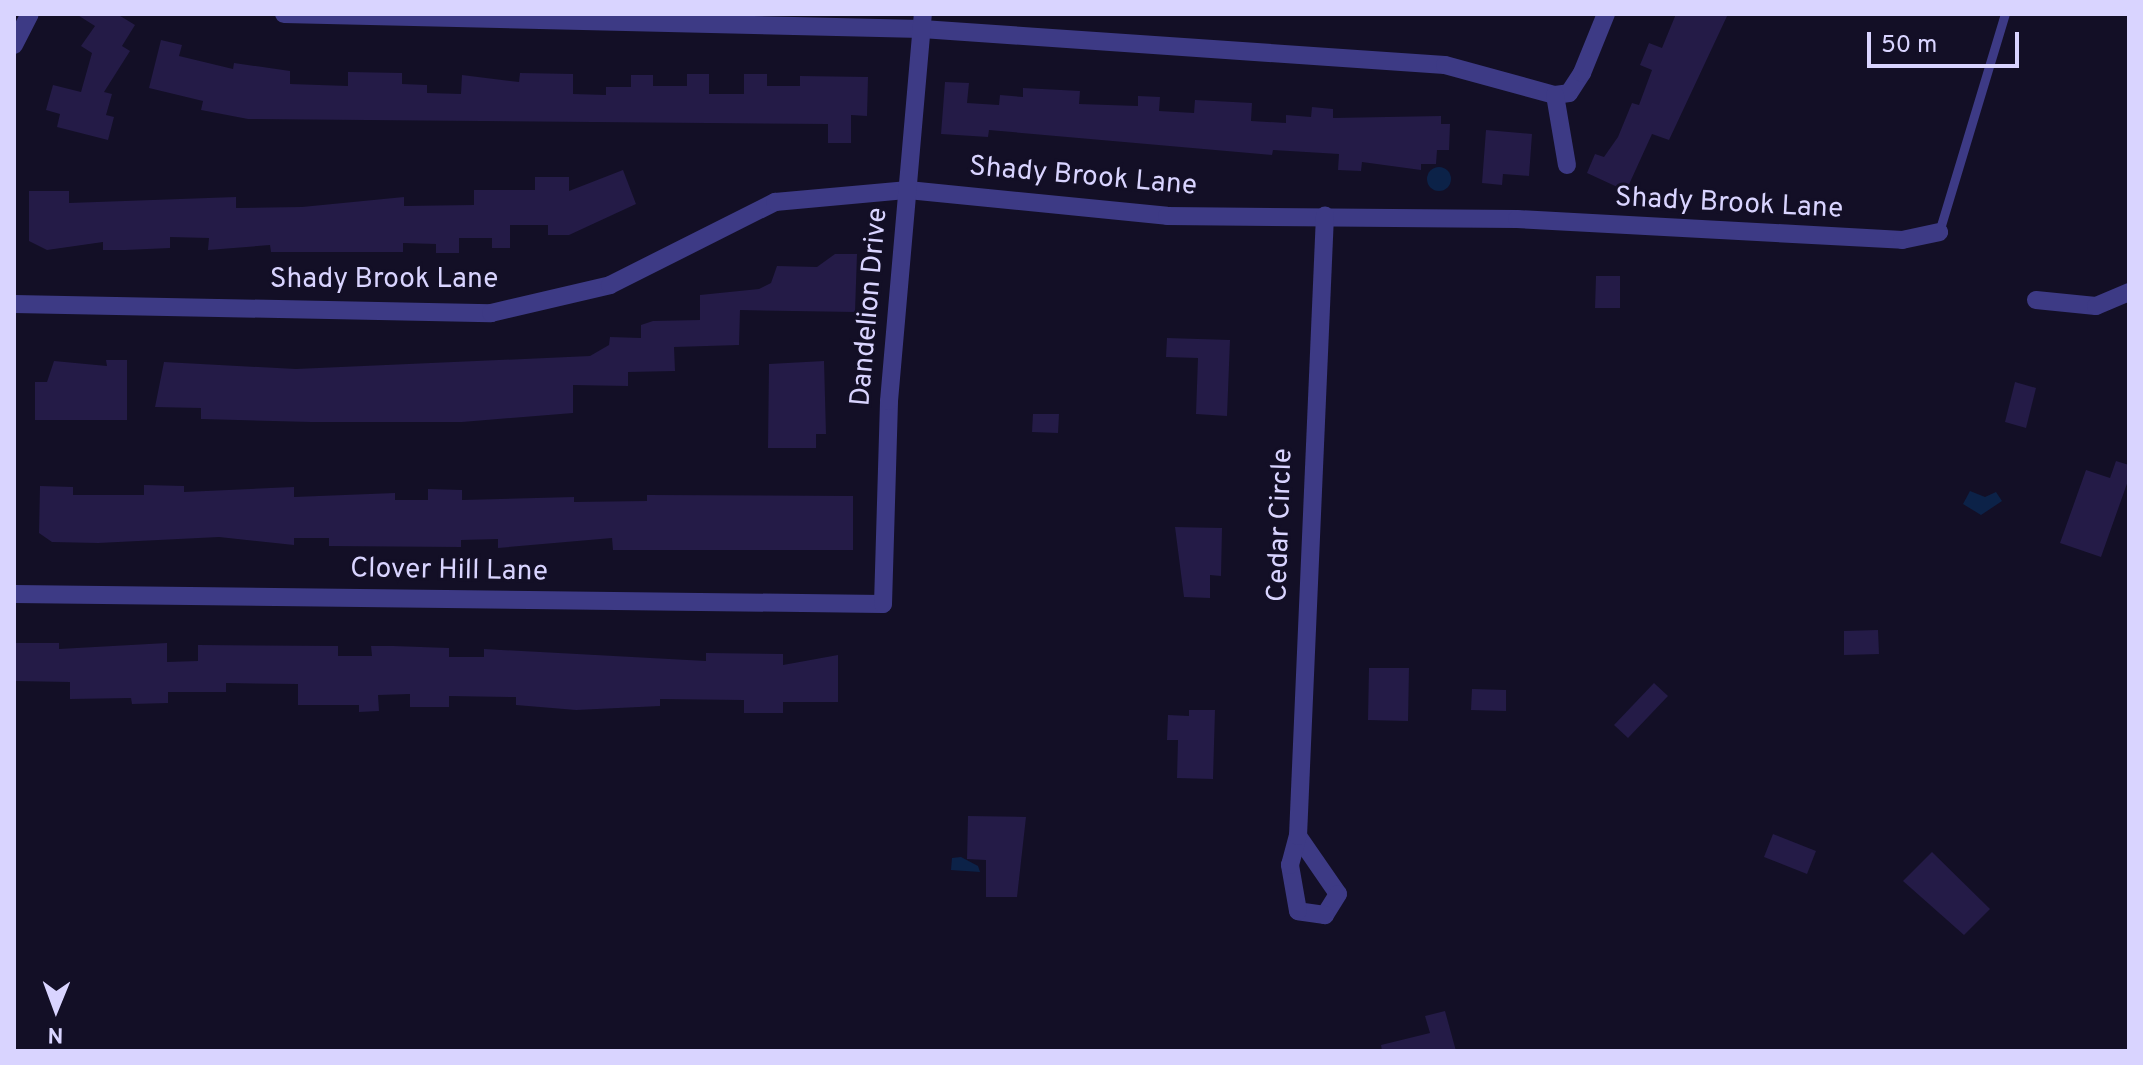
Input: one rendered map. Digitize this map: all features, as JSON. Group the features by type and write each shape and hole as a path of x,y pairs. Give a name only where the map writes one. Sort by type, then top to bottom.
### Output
{"street":[{"path":"14,45 30,14"},
{"path":"284,14 922,22 1445,65 1555,95 1569,93 1582,73 1606,14"},
{"name":"Dandelion Drive","path":"883,604 889,401 922,22"},
{"path":"1555,95 1567,165"},
{"name":"Shady Brook Lane","path":"14,304 491,313 610,285 775,202 908,190 1167,216 1325,216 1902,240 1939,232"},
{"name":"Cedar Circle","path":"1298,836 1325,216"},
{"path":"2036,300 2096,306 2129,292"},
{"name":"Clover Hill Lane","path":"14,594 883,604"}],"lane":[{"name":"Shady Brook Lane","path":"1939,232 2005,14"}],"water":[{"path":"1439,167 1450,174 1451,179 1444,190 1439,191 1428,184 1427,179 1434,168"},
{"path":"1970,491 1985,497 1996,492 2002,501 1981,515 1963,504"},
{"path":"961,857 978,866 980,872 951,870 952,858"}],"building":[{"path":"76,14 117,14 135,25 122,46 130,51 104,92 112,94 106,115 114,117 108,140 57,127 60,114 46,110 53,85 81,92 92,53 81,46 95,26"},
{"path":"1676,14 1728,14 1669,140 1652,134 1626,191 1587,173 1595,154 1604,157 1618,137 1632,103 1639,105 1652,70 1640,65 1649,43 1662,48"},
{"path":"161,40 182,45 179,56 233,69 234,63 290,71 290,84 348,86 348,72 402,73 402,84 427,85 427,93 461,94 462,75 519,82 520,73 573,74 573,94 606,95 606,87 631,87 631,75 653,75 653,86 687,86 687,74 709,74 709,94 744,94 744,74 767,74 767,86 800,86 800,76 868,77 867,116 851,115 851,143 828,143 828,124 248,119 201,110 203,101 149,88"},
{"path":"945,82 969,83 967,103 999,105 1000,95 1023,97 1023,88 1080,91 1079,104 1138,106 1138,96 1160,97 1159,111 1194,113 1195,100 1252,103 1251,121 1286,123 1286,115 1311,117 1312,107 1333,109 1333,118 1441,116 1441,124 1450,124 1449,150 1437,150 1436,164 1421,164 1421,170 1362,162 1361,171 1338,170 1339,154 1273,150 1272,155 989,130 988,137 941,134"},
{"path":"1486,130 1532,134 1529,176 1503,174 1502,185 1482,183"},
{"path":"623,170 636,204 569,235 548,235 548,225 510,225 510,248 492,248 492,238 459,238 459,253 436,253 436,244 403,243 403,252 271,252 270,245 208,250 209,238 170,237 170,248 103,250 103,242 47,250 29,241 29,191 69,191 69,203 236,197 236,208 302,207 404,197 404,206 474,205 474,190 535,190 535,177 569,177 569,191"},
{"path":"835,254 857,254 855,312 740,310 739,345 674,347 675,371 628,372 628,386 573,385 573,413 462,422 311,422 201,419 201,408 155,407 164,362 296,369 590,356 609,345 610,337 641,338 641,325 653,321 700,320 700,295 759,289 771,283 777,266 817,267"},
{"path":"1596,276 1620,276 1620,308 1595,308"},
{"path":"1167,338 1230,340 1227,416 1196,414 1198,358 1166,357"},
{"path":"106,360 127,360 127,420 35,420 35,382 47,382 54,361 107,366"},
{"path":"824,361 826,434 816,434 816,448 768,448 769,364"},
{"path":"2015,382 2036,388 2026,428 2005,422"},
{"path":"1033,414 1059,414 1058,433 1032,432"},
{"path":"2116,461 2129,465 2129,478 2101,557 2060,543 2086,470 2110,478"},
{"path":"144,485 184,486 184,492 294,487 294,497 395,493 395,500 428,500 428,489 462,490 462,500 574,497 574,502 647,501 647,495 853,496 853,550 613,550 612,538 498,548 498,539 461,540 461,547 329,546 329,538 294,538 294,545 219,537 98,543 52,542 39,533 40,486 73,487 73,495 144,495"},
{"path":"1175,527 1222,528 1221,576 1210,575 1210,598 1184,597"},
{"path":"1878,630 1879,654 1844,655 1844,631"},
{"path":"14,643 59,643 59,649 167,643 167,662 198,661 198,645 338,646 338,656 372,656 371,646 449,648 449,657 484,657 484,649 706,661 706,653 783,654 783,665 838,655 838,702 783,702 783,713 744,713 744,700 660,699 660,706 576,710 516,705 516,697 449,696 449,707 410,707 410,694 378,695 379,711 359,712 359,705 298,705 298,684 226,683 226,692 168,692 168,703 132,704 131,698 70,699 70,682 14,681"},
{"path":"1369,668 1409,668 1408,721 1368,720"},
{"path":"1654,683 1668,696 1628,738 1614,725"},
{"path":"1472,689 1506,690 1506,711 1471,710"},
{"path":"1189,710 1215,710 1213,779 1177,778 1178,740 1167,740 1168,715 1189,716"},
{"path":"968,816 1026,817 1017,897 986,897 986,860 967,859"},
{"path":"1773,834 1816,851 1807,874 1764,857"},
{"path":"1932,852 1990,909 1964,935 1903,881"},
{"path":"1445,1011 1456,1051 1382,1051 1381,1045 1430,1033 1425,1016"}]}
